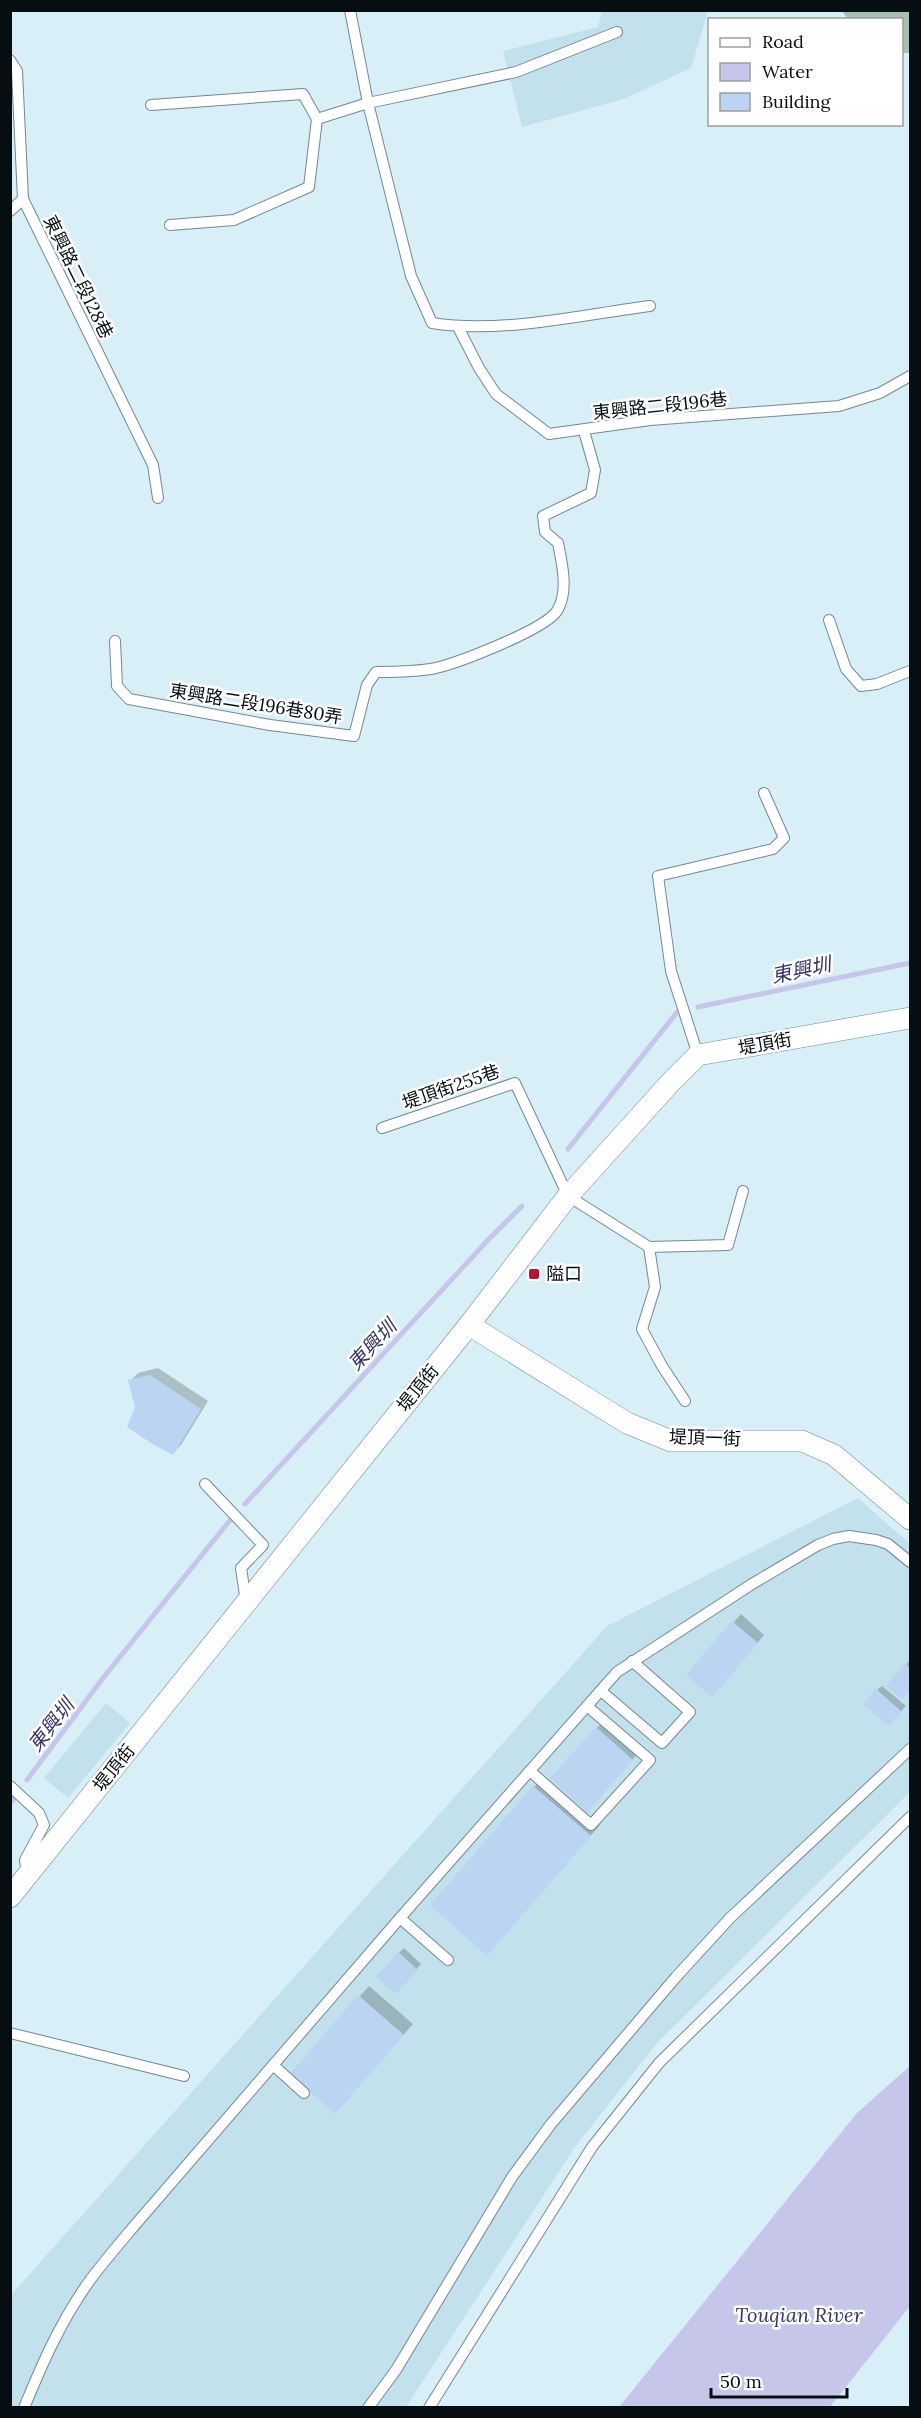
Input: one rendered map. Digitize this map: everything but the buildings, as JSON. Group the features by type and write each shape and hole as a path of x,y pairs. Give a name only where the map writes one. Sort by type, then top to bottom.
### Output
{"street":[{"name":"堤頂街","path":"10,1897 469,1325 568,1196 698,1055 910,1018"},
{"name":"堤頂一街","path":"469,1325 627,1423 671,1441 802,1441 834,1455 910,1519"}],"lane":[{"path":"350,10 368,103 411,276 432,323 488,328 650,306"},
{"path":"317,120 368,103 516,72 617,32"},
{"name":"東興路二段128巷","path":"10,60 17,71 23,200 153,465 158,498"},
{"path":"151,105 303,94 317,120 309,187 234,220 170,225"},
{"path":"10,211 23,200"},
{"name":"東興路二段196巷","path":"458,327 479,368 496,393 549,434 584,431 650,420 839,406 880,393 910,376"},
{"name":"東興路二段196巷80弄","path":"115,641 117,686 129,699 270,725 354,736 367,685 376,672 410,672 437,667 480,652 543,623 557,610 565,579 558,543 545,532 543,516 591,493 595,470 584,431"},
{"path":"829,620 846,669 861,686 877,684 910,671"},
{"path":"698,1055 671,971 658,876 773,849 784,838 764,794"},
{"name":"堤頂街255巷","path":"382,1128 515,1083 568,1196"},
{"path":"568,1196 650,1247 728,1245 743,1191"},
{"path":"650,1247 655,1287 642,1329 662,1366 685,1401"},
{"path":"205,1484 263,1545 241,1568 246,1602"},
{"path":"24,2408 54,2340 88,2283 129,2232 400,1918 617,1672 752,1584 818,1545 833,1539 849,1536 876,1540 888,1544 910,1562"},
{"path":"601,1691 662,1743 690,1712 632,1661"},
{"path":"530,1771 591,1825 650,1760 587,1706"},
{"path":"368,2408 396,2370 512,2177 557,2116 676,1977 730,1918 910,1749"},
{"path":"10,1786 39,1813 44,1825 25,1860 28,1877"},
{"path":"429,2408 592,2147 658,2063 910,1817"},
{"path":"400,1918 448,1960"},
{"path":"10,2033 184,2076"},
{"path":"273,2065 304,2093"}],"shaded area":[{"path":"602,11 708,11 691,68 624,99 522,127 503,51 598,27"},
{"path":"858,1498 910,1544 910,1792 657,2043 575,2147 406,2407 11,2408 11,2295 607,1626"},
{"path":"106,1703 130,1723 68,1798 44,1778"}],"green space":[{"path":"842,11 910,11 910,53 903,53 903,18 847,18"}],"water":[{"name":"Touqian River","path":"910,2066 910,2306 830,2407 619,2407 857,2113"}],"waterway":[{"name":"東興圳","path":"698,1007 910,963"},
{"name":"東興圳","path":"568,1149 678,1011"},
{"name":"東興圳","path":"245,1504 522,1206"},
{"name":"東興圳","path":"27,1780 103,1678 231,1519"},
{"name":"東興圳","path":"10,1803 14,1799"}],"place":[{"name":"隘口","path":"534,1274"}]}
